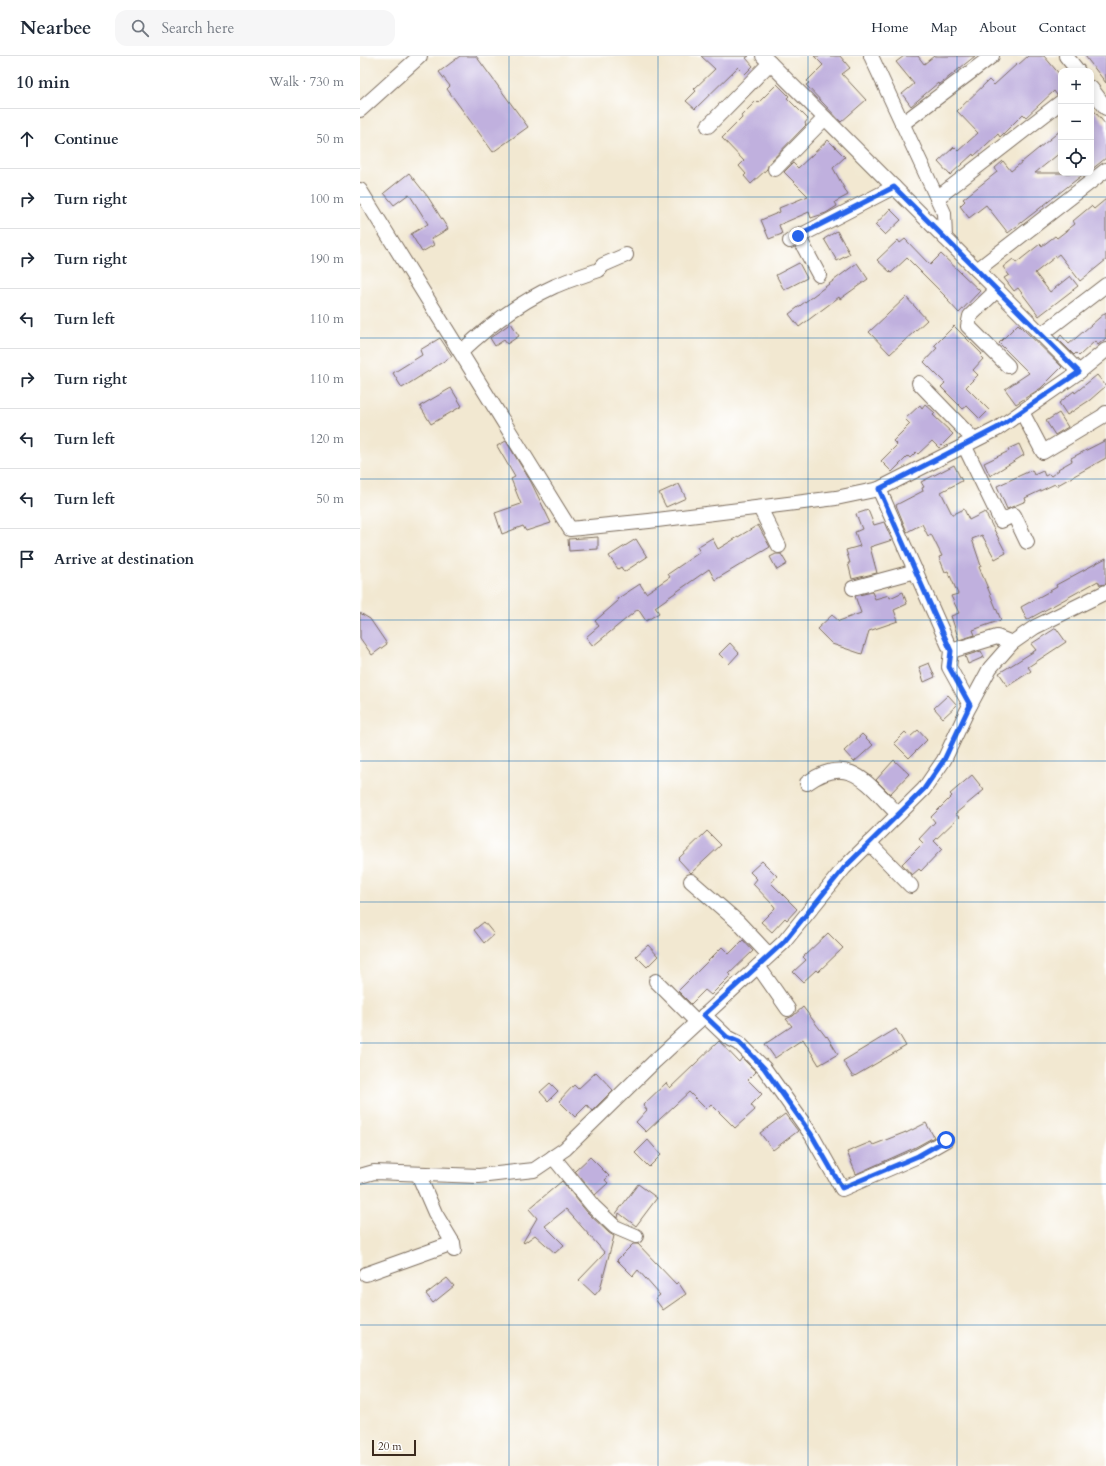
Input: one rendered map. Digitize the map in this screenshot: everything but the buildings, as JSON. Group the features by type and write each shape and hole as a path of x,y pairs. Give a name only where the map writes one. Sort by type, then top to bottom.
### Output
{"street":[{"path":"360,110 420,56"},
{"path":"871,56 944,213 945,238"},
{"path":"902,124 992,56"},
{"path":"1066,56 1076,68"},
{"path":"708,126 767,59 1079,372"},
{"path":"1094,92 1106,108"},
{"path":"937,198 1058,104"},
{"path":"775,170 825,118"},
{"path":"977,270 1106,170"},
{"path":"819,275 794,239 894,187"},
{"path":"360,190 570,528 649,521 760,508 836,498 879,489 997,428 1079,372 1106,350"},
{"path":"461,352 478,336 511,310 554,286 598,270 603,265 626,255"},
{"path":"1042,334 1106,285"},
{"path":"997,290 970,316 968,326 1008,366"},
{"path":"919,383 969,442 1002,521 1014,515 1027,542"},
{"path":"1022,412 1043,452 1106,413"},
{"path":"879,489 951,651 949,667 970,705"},
{"path":"760,508 779,546"},
{"path":"853,588 916,571"},
{"path":"360,1176 374,1172 479,1176 534,1170 565,1149 784,942 844,868 924,789 944,760 970,705 990,668 1012,643 1035,627 1106,592"},
{"path":"951,651 997,637 1012,643"},
{"path":"807,783 829,771 846,770 861,778 898,814"},
{"path":"869,843 911,886"},
{"path":"691,881 738,922 769,955"},
{"path":"758,966 788,1009"},
{"path":"656,981 701,1019 727,1037 739,1042 764,1068 811,1134 842,1188 918,1156 946,1140"},
{"path":"553,1157 598,1211 615,1227 636,1236"},
{"path":"366,1274 453,1246 435,1213 418,1174"}],"route":[{"path":"798,236 894,187 1079,372 997,428 879,489 951,651 949,667 970,705 944,760 924,789 844,868 784,942 704,1015 727,1037 739,1042 764,1068 811,1134 842,1188 918,1156 946,1140"}]}
